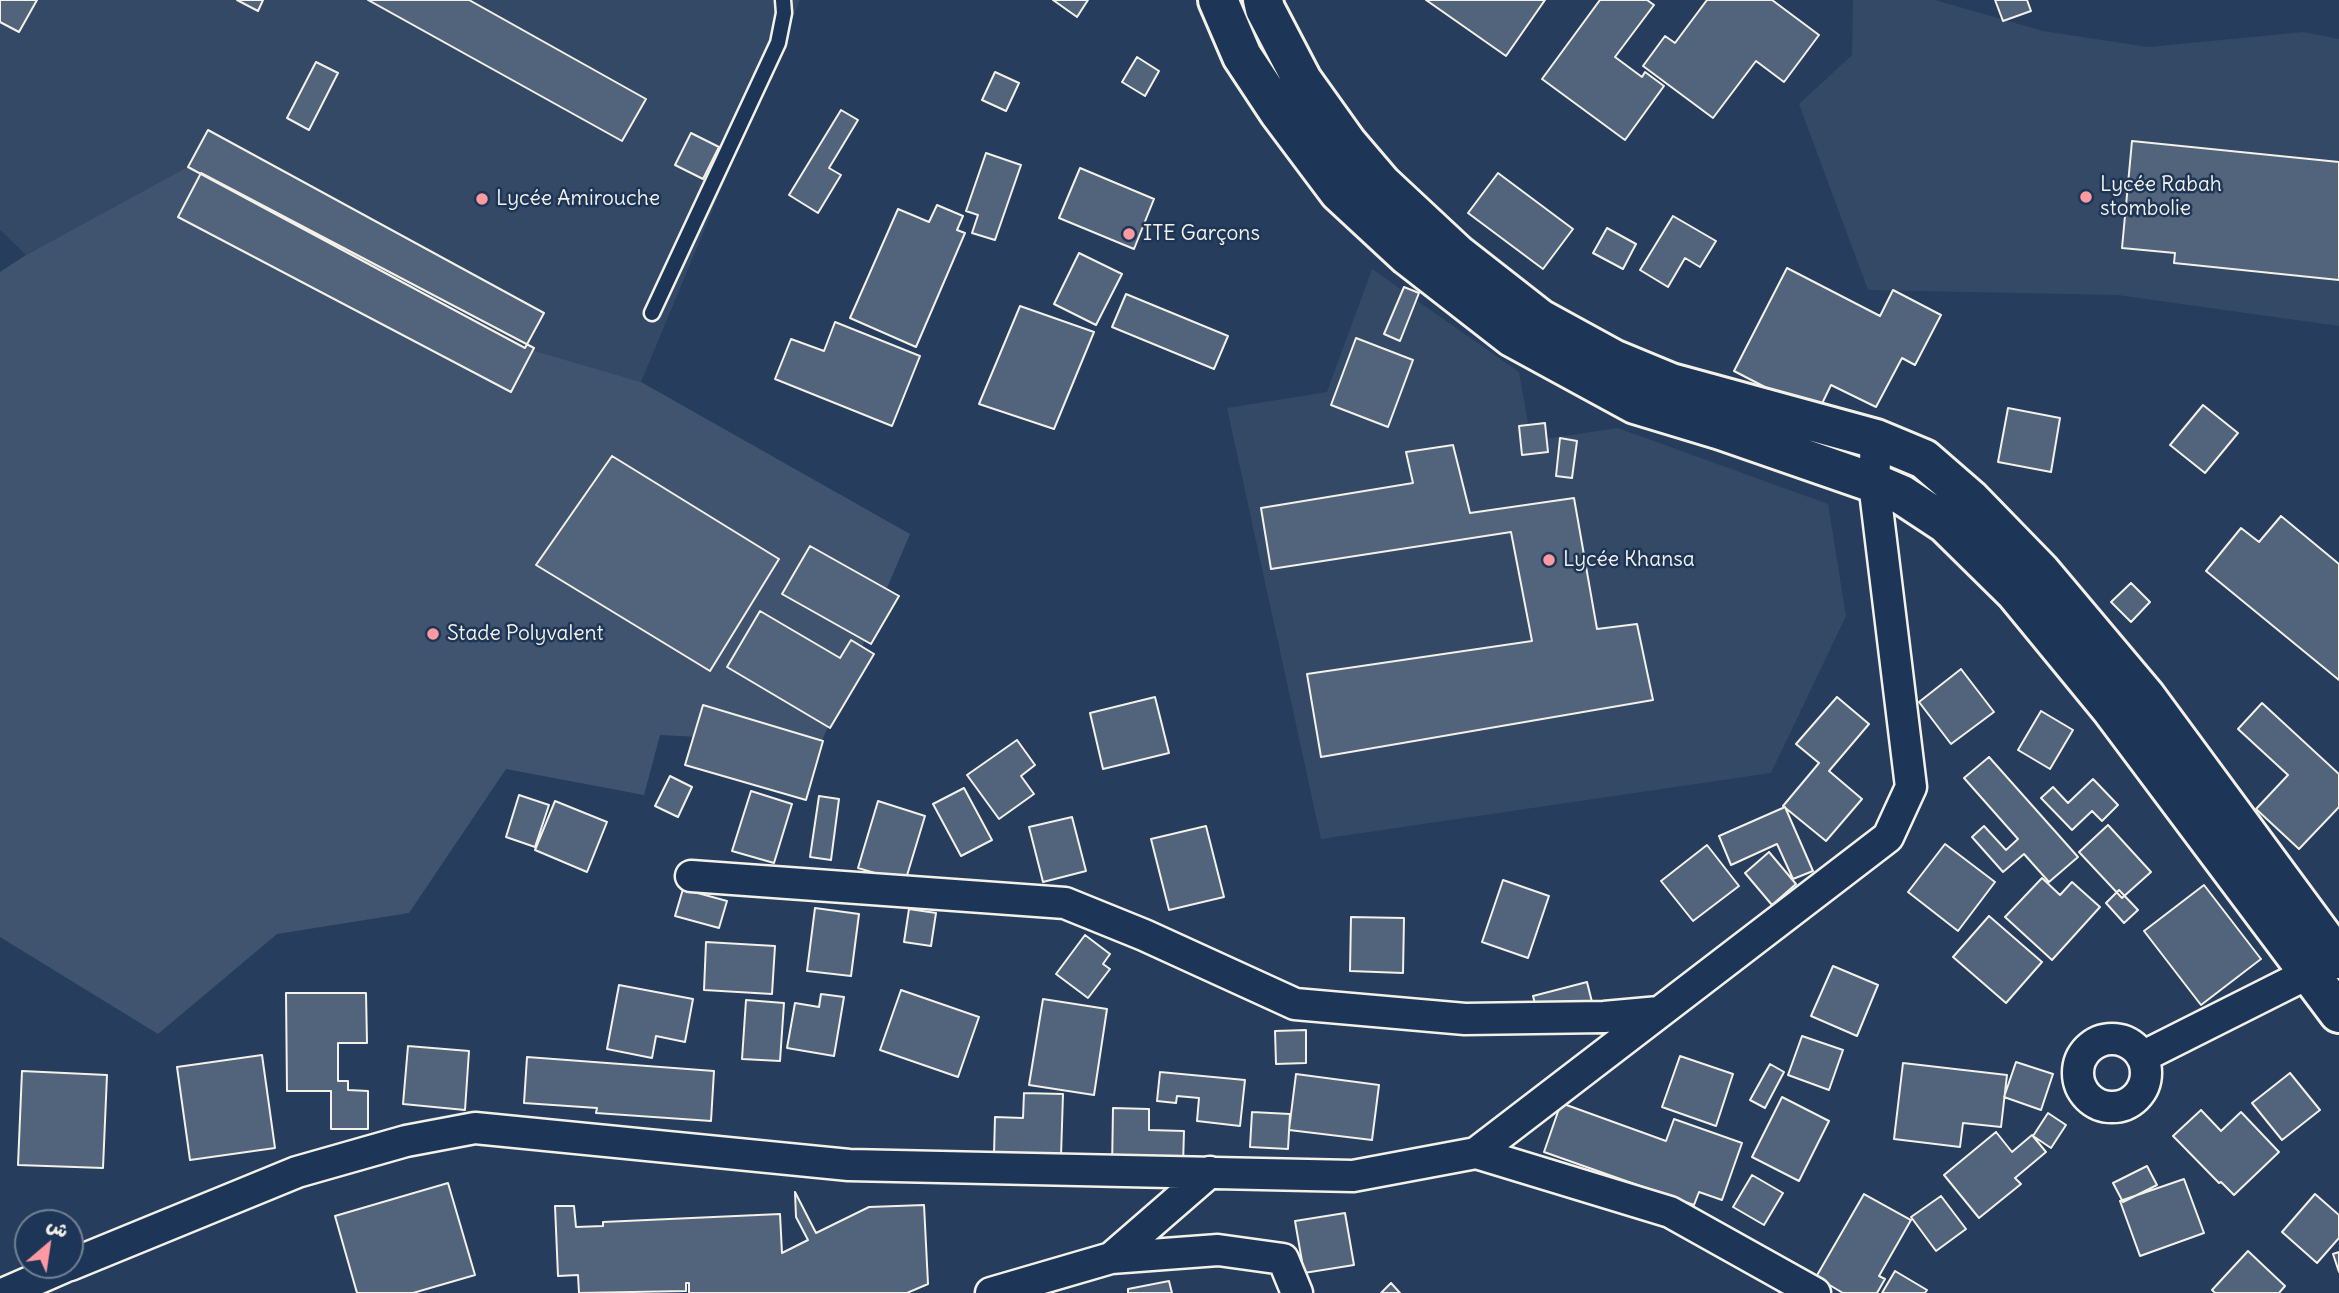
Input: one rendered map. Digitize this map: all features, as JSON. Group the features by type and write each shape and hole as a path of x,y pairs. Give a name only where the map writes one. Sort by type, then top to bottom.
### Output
{"main road":[{"path":"1218,0 1242,56 1279,112 1339,192 1408,256 1512,337 1635,404 1874,482 1902,495 1946,524 2015,592 2324,966"},
{"path":"1262,0 1302,80 1347,143 1382,184 1457,254 1540,318 1613,359 1671,383 1876,439 1924,459 1970,499 2040,570 2146,697 2324,966 2339,1013"}],"street":[{"path":"84,1259 298,1172 406,1140 475,1128 849,1165 1353,1176 1476,1153 1888,837 1911,787 1874,482 1876,439"},
{"path":"691,876 1065,903 1144,934 1295,1003 1465,1018 1604,1017 1659,1012"},
{"path":"2143,1057 2324,966"},
{"path":"1476,1153 1670,1212 1815,1293"},
{"path":"1111,1258 1210,1172"},
{"path":"991,1293 1111,1258 1218,1250 1283,1259 1297,1293"},
{"path":"5,1290 34,1279"}],"lane":[{"path":"652,313 778,43 784,13 783,0"}],"shaded area":[{"name":"Lycée Amirouche","path":"0,0 800,0 641,382 525,348 188,168 26,255 0,230"},
{"name":"Lycée Rabah stombolie","path":"1853,0 1935,0 2043,31 2148,47 2304,32 2339,39 2339,326 2117,295 1868,290 1799,104 1852,55"},
{"name":"Stade Polyvalent","path":"188,167 525,348 641,382 910,534 821,743 660,735 644,795 506,769 409,913 277,934 158,1034 0,937 0,272 26,255"},
{"name":"Lycée Khansa","path":"1372,269 1519,372 1531,441 1618,428 1828,504 1846,616 1771,773 1321,839 1227,408 1327,392"}],"building":[{"path":"0,0 37,0 19,32 0,22"},
{"path":"237,0 263,0 258,11"},
{"path":"368,0 469,0 646,99 622,141"},
{"path":"1053,0 1088,0 1077,17"},
{"path":"1426,0 1545,0 1506,56"},
{"path":"1600,0 1647,0 1654,5 1615,57 1642,77 1645,72 1664,86 1625,140 1542,79"},
{"path":"1707,0 1772,0 1819,35 1784,82 1756,61 1713,118 1643,66 1665,36 1675,43"},
{"path":"1995,0 2027,0 2031,11 2003,21"},
{"path":"1137,57 1159,71 1145,96 1122,82"},
{"path":"316,62 338,73 309,130 287,118"},
{"path":"995,72 1019,83 1006,111 982,100"},
{"path":"841,110 858,120 829,168 841,175 818,213 789,195"},
{"path":"208,130 544,313 525,348 188,167"},
{"path":"691,133 719,147 703,179 675,165"},
{"path":"2132,141 2339,162 2339,280 2174,263 2175,253 2122,248"},
{"path":"986,153 1021,165 995,240 972,233 978,215 966,211"},
{"path":"1080,168 1154,199 1134,249 1059,218"},
{"path":"201,173 534,348 511,392 178,217"},
{"path":"1498,173 1573,229 1543,269 1468,213"},
{"path":"937,205 963,216 957,230 965,233 916,347 850,318 898,209 929,222"},
{"path":"1673,216 1716,241 1700,267 1685,258 1668,287 1640,270"},
{"path":"1607,228 1636,244 1623,269 1593,253"},
{"path":"1079,253 1122,274 1096,325 1054,304"},
{"path":"1787,268 1880,316 1893,290 1941,315 1915,365 1902,358 1876,407 1831,385 1817,414 1734,371"},
{"path":"1404,287 1419,293 1400,341 1384,334"},
{"path":"1126,294 1228,336 1214,369 1112,327"},
{"path":"1020,306 1094,332 1054,429 979,404"},
{"path":"835,322 920,356 892,426 775,379 791,339 824,351"},
{"path":"1356,338 1413,360 1388,427 1331,405"},
{"path":"2203,405 2238,433 2205,473 2170,445"},
{"path":"2008,408 2060,418 2051,472 1998,462"},
{"path":"1545,423 1548,452 1522,455 1519,426"},
{"path":"1560,438 1577,441 1572,478 1556,476"},
{"path":"1453,445 1470,513 1574,498 1597,629 1637,624 1653,700 1321,757 1307,674 1532,641 1511,532 1271,569 1261,508 1413,483 1406,452"},
{"path":"612,456 779,559 710,671 536,565"},
{"path":"2281,516 2339,564 2339,680 2206,571 2241,528 2259,542"},
{"path":"810,546 899,596 871,644 782,594"},
{"path":"2131,583 2150,602 2131,622 2111,602"},
{"path":"760,611 840,658 851,640 874,654 830,728 727,667"},
{"path":"1961,669 1994,712 1951,744 1919,702"},
{"path":"1155,697 1169,753 1103,769 1090,713"},
{"path":"1837,697 1869,724 1829,771 1862,799 1826,841 1783,806 1819,763 1796,744"},
{"path":"2262,703 2339,774 2339,807 2299,849 2256,809 2288,775 2238,729"},
{"path":"703,705 823,741 806,800 685,765"},
{"path":"2041,711 2073,730 2050,769 2018,750"},
{"path":"1017,740 1035,765 1021,776 1034,794 999,819 967,775"},
{"path":"1989,757 2078,857 2049,882 2024,854 2003,872 1972,837 1984,826 2006,850 2018,839 1964,778"},
{"path":"670,776 692,787 678,817 655,806"},
{"path":"2093,779 2118,805 2102,821 2092,811 2072,830 2041,798 2053,787 2068,803"},
{"path":"964,788 992,840 961,856 933,804"},
{"path":"751,791 792,804 774,863 732,851"},
{"path":"519,795 549,805 535,847 506,837"},
{"path":"819,796 839,799 831,860 810,857"},
{"path":"555,801 607,822 587,872 535,850"},
{"path":"878,801 925,816 905,882 858,868"},
{"path":"1785,807 1813,871 1793,879 1777,844 1731,865 1719,836"},
{"path":"1072,817 1086,871 1043,882 1029,827"},
{"path":"2108,825 2151,872 2122,898 2079,852"},
{"path":"1206,826 1224,897 1169,910 1151,839"},
{"path":"1945,844 1995,882 1958,931 1908,892"},
{"path":"1707,845 1739,886 1693,921 1661,881"},
{"path":"1769,852 1796,884 1772,905 1745,873"},
{"path":"2042,878 2060,895 2072,882 2100,907 2052,960 2005,917"},
{"path":"1503,880 1549,896 1528,958 1482,942"},
{"path":"2204,885 2261,959 2201,1005 2144,931"},
{"path":"683,889 727,901 719,928 675,916"},
{"path":"2119,890 2138,910 2124,923 2106,903"},
{"path":"815,908 859,914 851,976 807,971"},
{"path":"909,909 936,913 931,946 904,942"},
{"path":"1989,916 2042,962 2006,1003 1953,957"},
{"path":"1351,917 1404,918 1403,973 1350,971"},
{"path":"1085,935 1110,954 1103,964 1110,969 1088,998 1056,974"},
{"path":"706,942 775,946 772,994 704,990"},
{"path":"1833,966 1878,985 1857,1036 1811,1016"},
{"path":"1587,982 1592,1002 1538,1016 1533,996"},
{"path":"619,985 693,999 685,1042 656,1036 652,1058 607,1049"},
{"path":"901,990 979,1017 958,1077 880,1050"},
{"path":"286,993 366,993 367,1043 338,1043 338,1081 348,1081 348,1090 368,1091 368,1129 331,1129 331,1091 287,1091"},
{"path":"821,994 844,997 834,1056 787,1048 795,1003 819,1007"},
{"path":"1043,999 1107,1009 1094,1095 1029,1085"},
{"path":"746,1000 784,1003 780,1061 742,1059"},
{"path":"1306,1030 1306,1063 1276,1064 1275,1031"},
{"path":"1802,1036 1843,1050 1829,1090 1788,1075"},
{"path":"408,1046 469,1051 465,1110 403,1104"},
{"path":"262,1055 275,1148 190,1160 177,1067"},
{"path":"1680,1056 1733,1074 1716,1126 1662,1107"},
{"path":"527,1057 714,1071 711,1121 596,1113 597,1108 524,1103"},
{"path":"2016,1062 2053,1074 2041,1110 2004,1097"},
{"path":"1903,1063 2007,1075 2001,1127 1963,1123 1960,1147 1894,1139"},
{"path":"1770,1064 1784,1072 1765,1108 1750,1100"},
{"path":"22,1071 107,1075 103,1168 18,1165"},
{"path":"1160,1072 1245,1080 1240,1126 1197,1121 1199,1098 1177,1096 1176,1103 1157,1101"},
{"path":"2290,1073 2320,1110 2282,1140 2252,1103"},
{"path":"1296,1074 1379,1085 1372,1140 1289,1130"},
{"path":"1024,1093 1063,1094 1061,1156 994,1154 995,1117 1023,1118"},
{"path":"1782,1097 1829,1121 1799,1181 1752,1157"},
{"path":"1561,1103 1666,1141 1674,1119 1742,1143 1722,1200 1699,1192 1694,1205 1544,1152"},
{"path":"1113,1108 1149,1109 1149,1130 1184,1131 1183,1165 1112,1170"},
{"path":"2201,1110 2221,1131 2241,1112 2279,1152 2234,1195 2173,1136"},
{"path":"1252,1112 1290,1114 1288,1149 1250,1147"},
{"path":"2048,1113 2066,1125 2051,1148 2033,1136"},
{"path":"1996,1132 2012,1152 2032,1135 2046,1152 2015,1178 2021,1184 1979,1218 1944,1175"},
{"path":"2147,1166 2157,1185 2123,1202 2113,1183"},
{"path":"1752,1175 1783,1193 1764,1225 1733,1207"},
{"path":"2184,1179 2204,1233 2140,1256 2120,1201"},
{"path":"448,1183 475,1275 413,1293 357,1293 335,1216"},
{"path":"795,1192 816,1233 869,1207 924,1205 928,1284 907,1293 689,1293 689,1283 686,1283 686,1291 579,1293 578,1275 558,1276 555,1206 574,1206 576,1227 603,1226 603,1222 780,1214 782,1253 808,1240 796,1217"},
{"path":"1864,1194 1911,1220 1879,1276 1885,1279 1877,1293 1843,1293 1816,1277"},
{"path":"2315,1194 2339,1215 2339,1238 2317,1263 2282,1232"},
{"path":"1941,1196 1966,1229 1936,1251 1911,1217"},
{"path":"1345,1213 1354,1265 1304,1273 1295,1221"},
{"path":"2248,1251 2285,1286 2279,1293 2215,1293 2212,1290"},
{"path":"2339,1252 2339,1272 2333,1254"},
{"path":"1895,1271 1927,1290 1925,1293 1882,1293"},
{"path":"1169,1281 1172,1293 1128,1293 1128,1289"},
{"path":"1391,1283 1400,1293 1381,1293"}],"place":[{"name":"Lycée Rabah stombolie","path":"2086,197"},
{"name":"Lycée Amirouche","path":"482,199"},
{"name":"ITE Garçons","path":"1129,234"},
{"name":"Lycée Khansa","path":"1549,560"},
{"name":"Stade Polyvalent","path":"433,634"}]}
